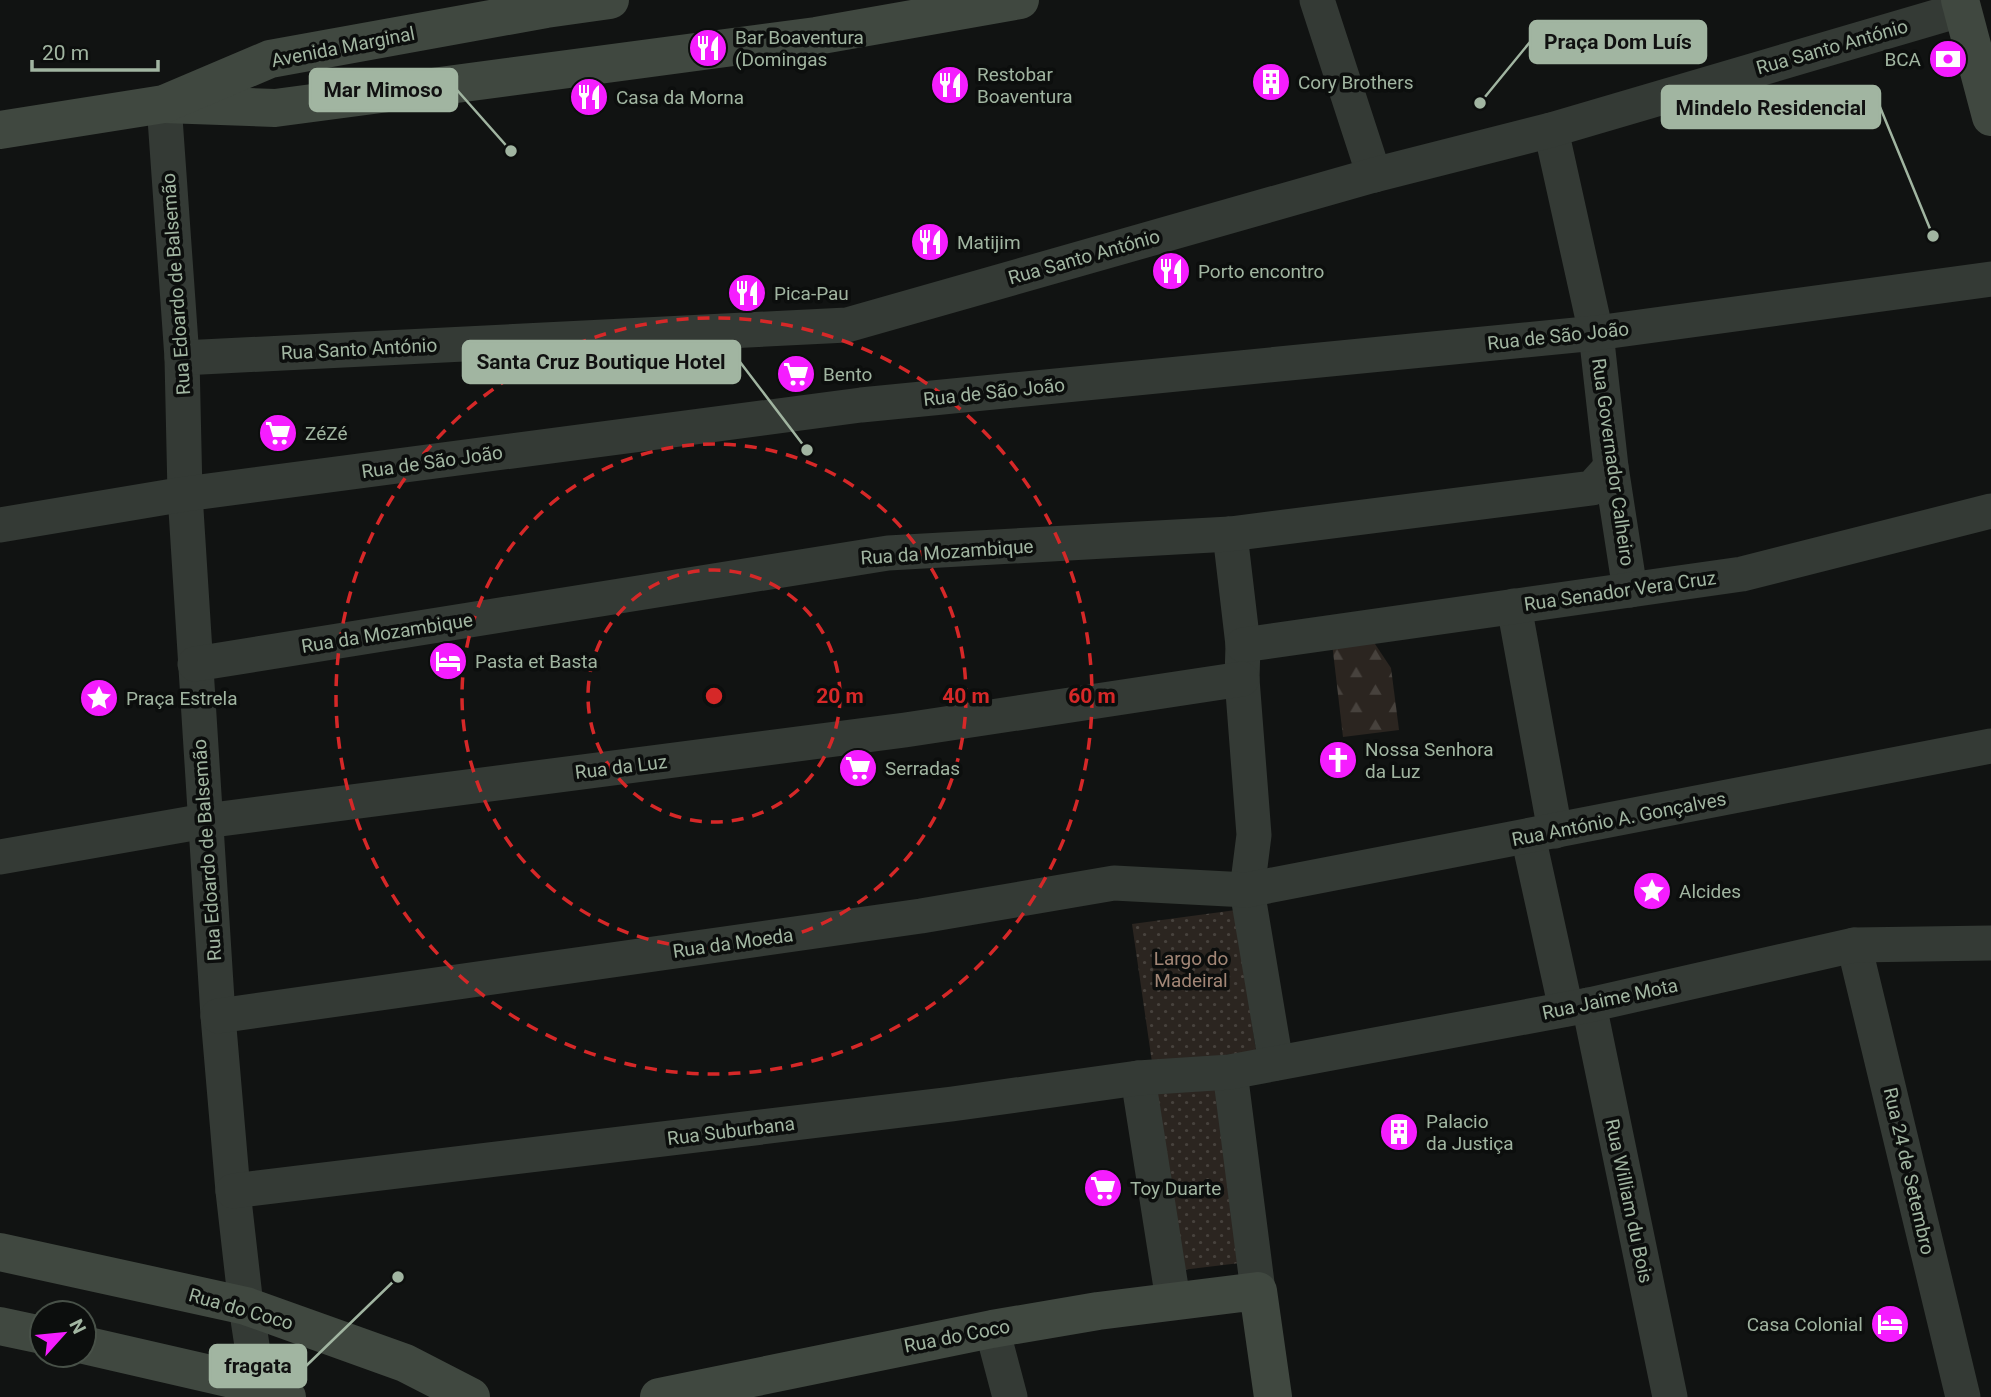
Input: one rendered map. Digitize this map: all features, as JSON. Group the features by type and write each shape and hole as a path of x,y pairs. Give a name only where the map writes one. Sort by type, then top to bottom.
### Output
{"main road":[{"name":"Avenida Marginal","path":"0,130 164,104 270,59 545,9 610,0"},
{"path":"164,104 275,108 816,36 1020,0"},
{"path":"1971,3 1991,117"},
{"name":"Rua do Coco","path":"0,1252 246,1307 405,1363 471,1397"},
{"path":"1258,1291 1273,1397"},
{"name":"Rua do Coco","path":"659,1397 992,1329 1173,1300 1258,1291"},
{"path":"0,1326 28,1332"},
{"path":"98,1348 273,1391"}],"street":[{"path":"1317,0 1374,175"},
{"name":"Rua Santo António","path":"182,358 847,325 1374,175 1551,130 1971,3"},
{"name":"Rua Edoardo de Balsemão","path":"164,104 182,358 185,494 218,1016 246,1307 273,1391"},
{"name":"Rua Governador Calheiro","path":"1551,130 1596,333 1611,467 1630,590"},
{"name":"Rua de São João","path":"0,525 185,494 861,405 1596,333 1991,279"},
{"name":"Rua da Mozambique","path":"195,664 888,553 1230,534 1592,488 1611,467"},
{"name":"Rua Senador Vera Cruz","path":"1242,662 1514,606 1742,574 1991,511"},
{"path":"1230,534 1254,835 1248,890 1276,1063"},
{"name":"Rua William du Bois","path":"1514,606 1542,834 1577,1007 1670,1397"},
{"name":"Rua da Luz","path":"0,857 205,821 905,730 1242,662"},
{"name":"Rua António A. Gonçalves","path":"1248,890 1991,746"},
{"name":"Rua da Moeda","path":"218,1016 921,916 1114,883 1248,890"},
{"name":"Rua Jaime Mota","path":"1230,1072 1577,1007 1854,945 1991,943"},
{"name":"Rua 24 de Setembro","path":"1854,945 1963,1397"},
{"path":"1230,1072 1258,1291"},
{"name":"Rua Suburbana","path":"233,1191 952,1104 1138,1078 1230,1072"},
{"path":"1138,1078 1173,1300"},
{"path":"992,1329 1010,1397"}],"green space":[{"path":"1371,638 1391,668 1399,730 1343,737 1332,643"},
{"name":"Largo do Madeiral","path":"1236,910 1256,1051 1211,1057 1240,1263 1182,1270 1132,924"}],"place":[{"name":"Bar Boaventura (Domingas","path":"708,48"},
{"name":"BCA","path":"1948,59"},
{"name":"Cory Brothers","path":"1271,82"},
{"name":"Restobar Boaventura","path":"950,85"},
{"name":"Casa da Morna","path":"589,97"},
{"name":"Praça Dom Luís","path":"1480,103"},
{"name":"Mar Mimoso","path":"511,151"},
{"name":"Mindelo Residencial","path":"1933,236"},
{"name":"Matijim","path":"930,242"},
{"name":"Porto encontro","path":"1171,271"},
{"name":"Pica-Pau","path":"747,293"},
{"name":"Bento","path":"796,374"},
{"name":"ZéZé","path":"278,433"},
{"name":"Santa Cruz Boutique Hotel","path":"807,450"},
{"name":"Pasta et Basta","path":"448,661"},
{"name":"Praça Estrela","path":"99,698"},
{"name":"Nossa Senhora da Luz","path":"1338,760"},
{"name":"Serradas","path":"858,768"},
{"name":"Alcides","path":"1652,891"},
{"name":"Palacio da Justiça","path":"1399,1132"},
{"name":"Toy Duarte","path":"1103,1188"},
{"name":"fragata","path":"398,1277"},
{"name":"Casa Colonial","path":"1890,1324"}]}
